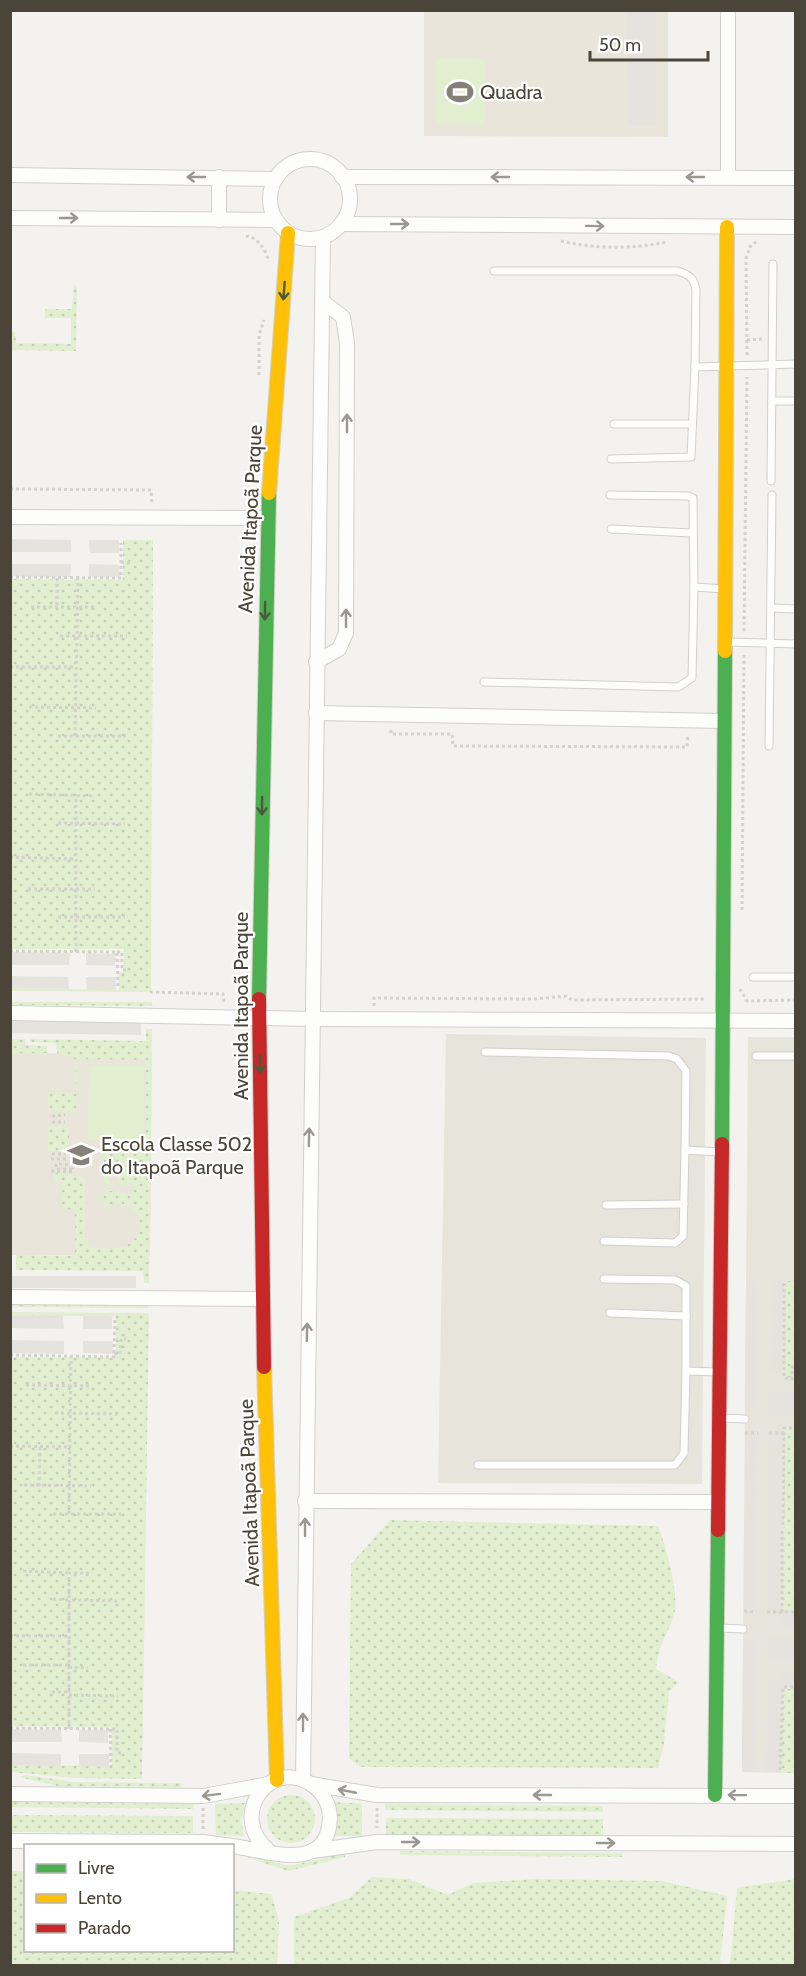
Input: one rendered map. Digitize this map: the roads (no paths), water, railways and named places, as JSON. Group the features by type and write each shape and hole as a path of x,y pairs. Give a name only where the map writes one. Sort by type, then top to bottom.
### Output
{"street":[{"path":"728,10 728,177"},
{"path":"313,160 328,164 342,177 350,200 348,213 341,224 323,237 305,239 288,233 276,220 270,195 276,178 296,162 313,160"},
{"path":"10,175 276,178"},
{"path":"219,177 219,220"},
{"path":"342,177 795,178"},
{"path":"10,218 276,220"},
{"path":"341,224 795,227"},
{"path":"715,1795 723,1021 727,227"},
{"name":"Avenida Itapoã Parque","path":"273,1782 262,1299 259,1018 267,518 288,233"},
{"path":"307,1782 305,1501 323,237"},
{"path":"316,662 339,649 346,633 347,342 343,317 322,301"},
{"path":"10,517 267,518"},
{"path":"315,713 723,721"},
{"path":"10,1013 374,1020 795,1022"},
{"path":"10,1297 262,1299"},
{"path":"305,1501 717,1502"},
{"path":"269,1851 253,1831 251,1813 256,1797 273,1782"},
{"path":"10,1794 203,1796 273,1782 307,1782 377,1796 795,1796"},
{"path":"307,1782 324,1796 330,1813 328,1830 312,1851"},
{"path":"10,1786 48,1794"},
{"path":"10,1840 218,1844"},
{"path":"234,1846 269,1851 286,1857 377,1842 795,1844"}],"lane":[{"path":"771,481 773,264"},
{"path":"494,271 678,271 694,279 696,290 692,454 688,459 611,459"},
{"path":"695,367 727,364 795,364"},
{"path":"772,401 795,401"},
{"path":"614,424 692,424"},
{"path":"484,682 678,687 692,678 694,587 691,533 693,498 688,496 610,495"},
{"path":"769,746 772,495"},
{"path":"611,529 691,533"},
{"path":"694,587 724,589"},
{"path":"771,608 795,609"},
{"path":"724,642 795,644"},
{"path":"753,976 795,977"},
{"path":"485,1052 669,1056 677,1059 686,1071 684,1236 675,1243 604,1241"},
{"path":"756,1056 795,1056"},
{"path":"685,1150 720,1152"},
{"path":"606,1205 684,1204"},
{"path":"478,1465 675,1465 684,1453 686,1286 681,1281 604,1279"},
{"path":"610,1313 686,1316"},
{"path":"686,1371 718,1372"},
{"path":"718,1418 745,1419"},
{"path":"716,1628 743,1629"}],"place":[{"name":"Quadra","path":"460,92"},
{"name":"Escola Classe 502 do Itapoã Parque","path":"81,1155"}]}
